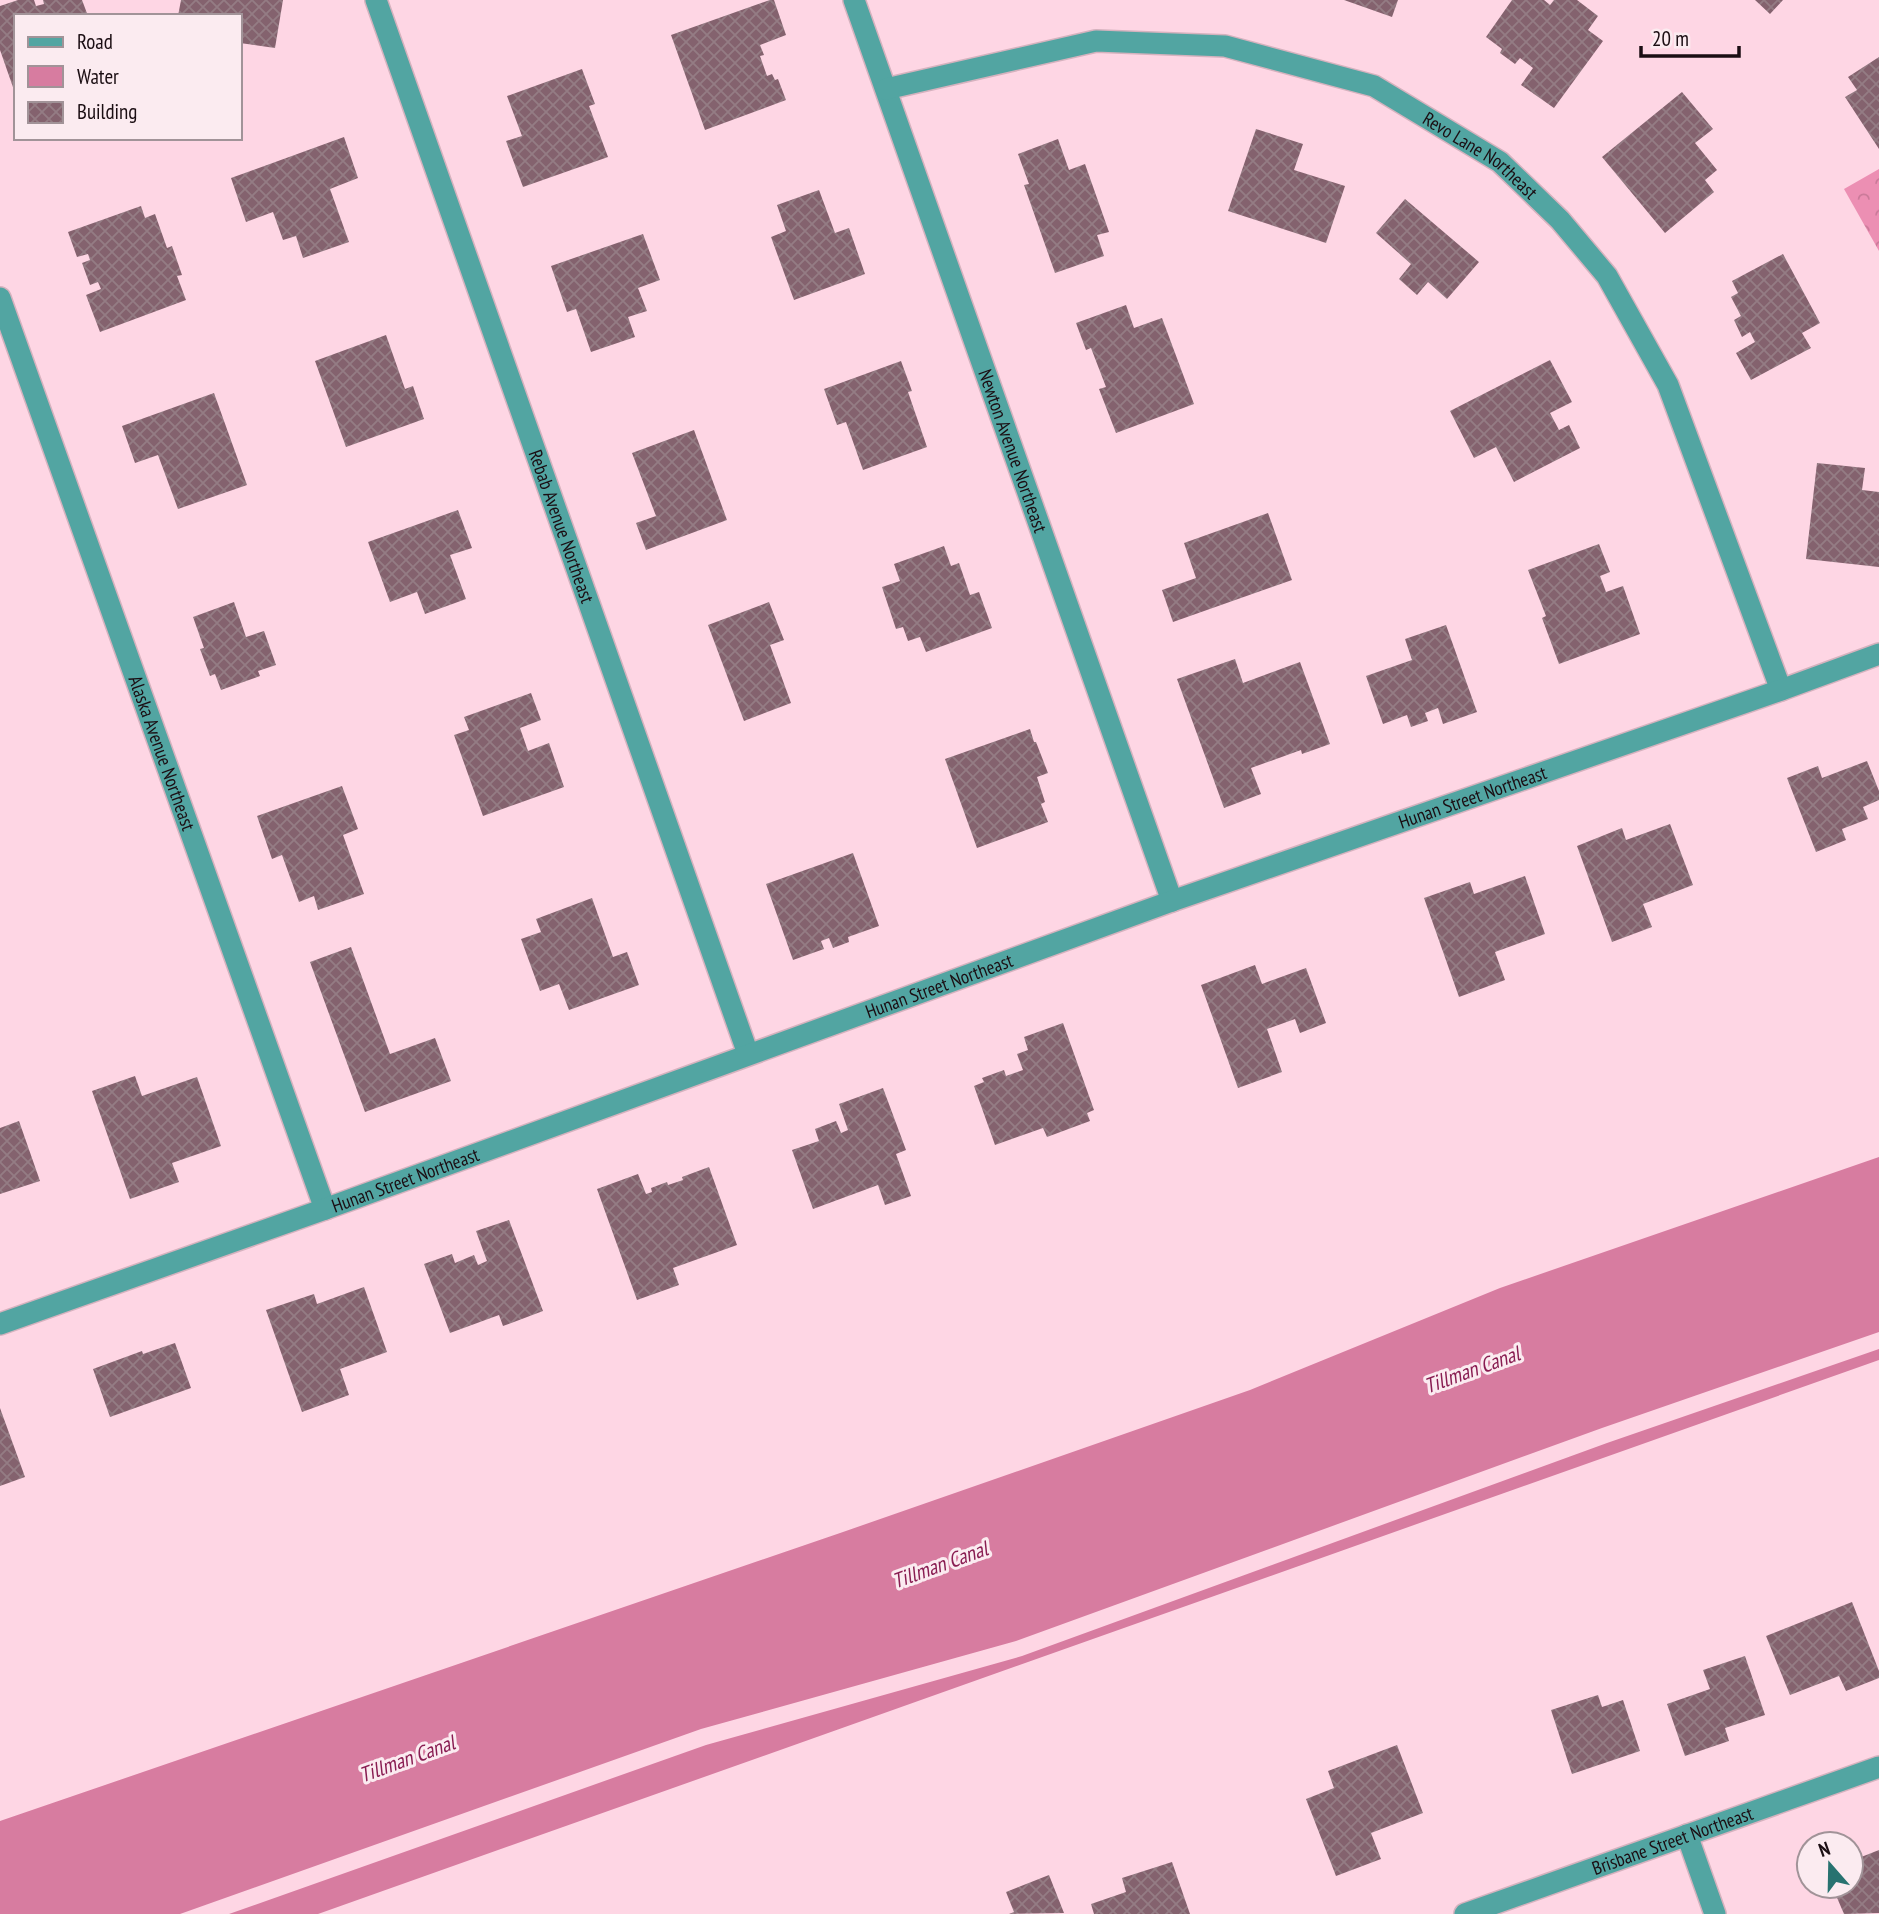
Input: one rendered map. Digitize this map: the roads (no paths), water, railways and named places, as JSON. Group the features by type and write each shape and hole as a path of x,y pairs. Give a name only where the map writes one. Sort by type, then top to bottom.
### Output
{"street":[{"name":"Rebab Avenue Northeast","path":"376,0 748,1054"},
{"name":"Newton Avenue Northeast","path":"854,0 1172,901"},
{"name":"Revo Lane Northeast","path":"886,89 1096,41 1225,46 1374,86 1500,162 1560,220 1607,276 1668,385 1781,690"},
{"name":"Alaska Avenue Northeast","path":"0,298 325,1209"},
{"name":"Hunan Street Northeast","path":"0,1324 325,1209 1172,901 1879,654"},
{"name":"Brisbane Street Northeast","path":"1465,1914 1879,1767"},
{"path":"1687,1835 1715,1914"}],"water":[{"name":"Tillman Canal","path":"1879,1157 1879,1332 1602,1428 1016,1641 701,1729 180,1914 0,1914 0,1821 1250,1390 1500,1288"},
{"path":"1879,1349 1879,1360 318,1914 229,1914 706,1745 1022,1656 1607,1443"}]}
